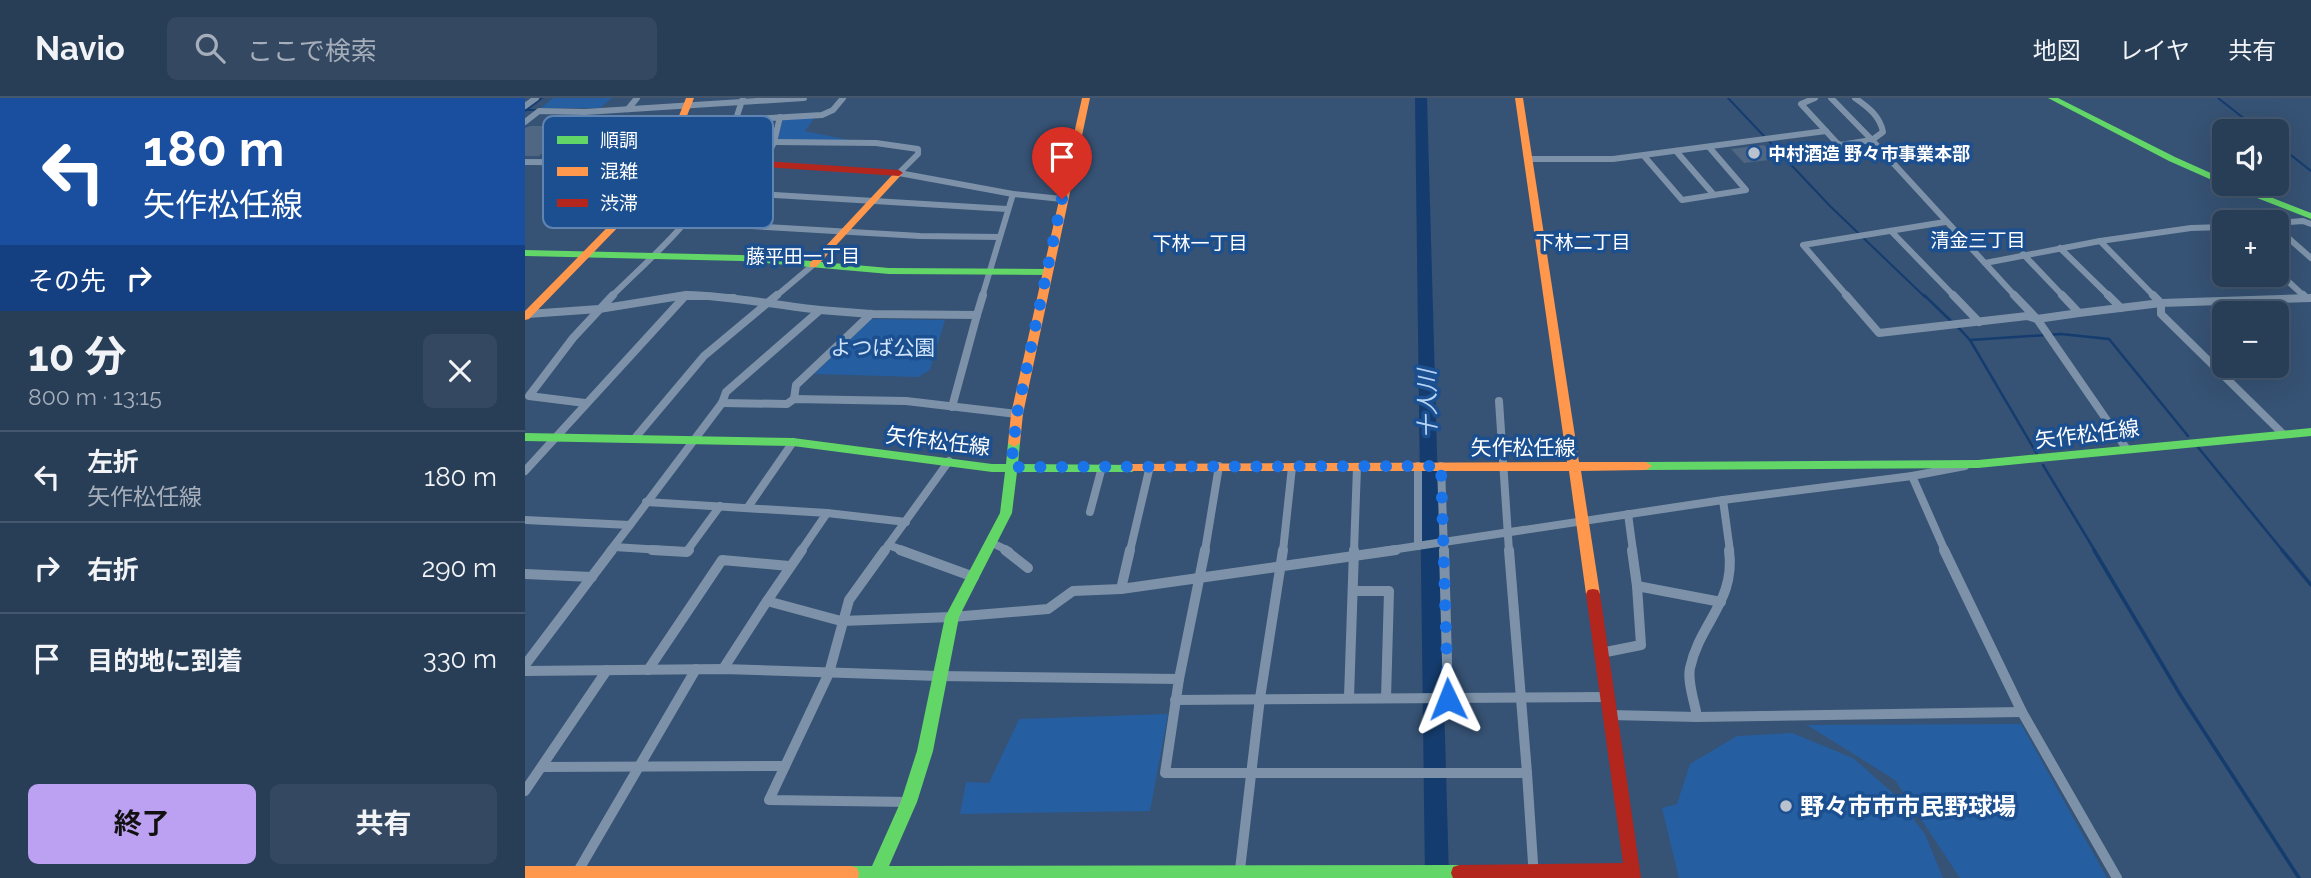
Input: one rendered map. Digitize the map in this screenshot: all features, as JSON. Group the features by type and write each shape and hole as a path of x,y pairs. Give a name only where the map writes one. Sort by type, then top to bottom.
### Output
{"main road":[{"path":"876,876 909,802 925,751 952,617 1006,513 1017,414 1086,98"},
{"path":"525,874 575,877 769,877 1240,876 1429,872 1633,874 1519,98"},
{"path":"2052,98 2212,177"},
{"path":"2063,98 2125,131 2212,171"},
{"path":"773,165 899,173"},
{"path":"813,265 899,173"},
{"path":"2262,196 2311,214"},
{"path":"2270,196 2311,214"},
{"path":"527,315 614,228"},
{"path":"525,253 652,254 889,271 1047,272"},
{"name":"矢作松任線","path":"525,437 793,442 992,468 1574,467 1978,464 2311,432"}],"street":[{"path":"525,106 536,98"},
{"path":"628,109 636,98"},
{"path":"525,122 539,111 628,109 687,102 804,98"},
{"path":"773,117 823,115 833,110 843,98"},
{"path":"1815,98 1801,104 1840,145 1872,140 1883,132 1876,115 1854,98"},
{"path":"1831,98 2039,322 2126,448"},
{"path":"780,117 774,142 876,144 918,149 918,154 899,173"},
{"path":"1529,159 1613,159 1826,131"},
{"path":"1644,156 1682,200 1746,190 1709,147"},
{"path":"1676,151 1714,195"},
{"path":"525,162 543,162"},
{"path":"899,173 1013,194 1062,199"},
{"path":"952,407 1013,194"},
{"path":"773,195 1007,209"},
{"path":"2289,224 2303,221 2311,224"},
{"path":"1945,222 1803,245 1879,333 2027,316 2039,322 2079,313 2161,303 2308,298"},
{"path":"773,227 914,237 999,237"},
{"path":"1985,263 2100,241 2212,227"},
{"path":"585,403 529,396 555,360 599,309 677,228"},
{"path":"1891,231 1979,322"},
{"path":"2289,237 2311,258"},
{"path":"2100,241 2161,303 2161,314 2283,434"},
{"path":"2060,248 2120,308"},
{"path":"2023,254 2079,313"},
{"path":"635,438 705,356 813,265"},
{"path":"2289,281 2308,298"},
{"path":"527,315 599,309 686,295 730,296 766,304 871,314 977,315"},
{"path":"525,471 585,403 656,331 686,295"},
{"path":"525,665 722,403 726,392 820,310"},
{"path":"794,399 796,385 871,314"},
{"path":"722,403 787,404 794,399 906,401 1017,414"},
{"path":"1499,401 1534,875"},
{"path":"748,507 793,442"},
{"path":"909,802 769,800 829,673 841,621 849,600 949,461"},
{"path":"767,601 841,621 952,617 1048,609 1073,591 1121,589 1281,567 1723,500 1912,476 1978,464"},
{"path":"1121,589 1150,466"},
{"path":"1219,466 1175,700 1165,774 1527,773"},
{"path":"1430,466 1440,543 1443,699"},
{"path":"1421,546 1430,466"},
{"path":"1090,512 1102,467"},
{"path":"1240,876 1250,775 1281,567 1292,467"},
{"path":"1349,697 1357,467"},
{"path":"1912,476 1970,608 2022,712 2117,878"},
{"path":"1697,717 1689,671 1700,637 1726,596 1731,562 1723,500"},
{"path":"646,502 827,513 906,523"},
{"path":"614,547 687,552 720,506"},
{"path":"723,669 789,566 827,513"},
{"path":"1601,653 1641,645 1637,586 1627,514"},
{"path":"525,520 630,525"},
{"path":"992,543 1010,552 1028,568"},
{"path":"888,545 974,577"},
{"path":"648,670 722,560 789,566"},
{"path":"525,575 592,577"},
{"path":"1637,586 1721,602"},
{"path":"1354,591 1389,591 1386,698"},
{"path":"575,877 696,669"},
{"path":"525,671 723,669 938,676 1179,679"},
{"path":"525,791 607,670"},
{"path":"1175,700 1607,697"},
{"path":"1610,715 1697,717 2022,712"},
{"path":"542,767 785,766"}],"green space":[{"path":"553,98 612,98 600,108 541,108"},
{"path":"815,117 805,131 858,142 777,141 783,119"},
{"name":"よつば公園","path":"871,319 945,320 930,370 918,377 814,374"},
{"path":"1168,714 1150,811 960,814 966,782 989,783 1019,719"},
{"path":"2021,724 2107,878 1960,878 1895,780 1807,725"},
{"name":"野々市市市民野球場","path":"1792,733 1853,758 1894,794 1925,834 1943,878 1679,878 1662,808 1677,804 1690,764 1737,736"}],"building":[{"path":"543,126 543,153 539,156 525,156 525,128"},
{"name":"中村酒造 野々市事業本部","path":"1764,145 1778,159 1744,163 1731,149"}],"waterway":[{"path":"525,111 542,98"},
{"name":"十人川","path":"1421,98 1437,878"},
{"path":"1728,98 1830,206 1925,297"},
{"path":"2218,98 2245,119"},
{"path":"527,110 537,110"},
{"path":"2289,154 2311,171"},
{"path":"1924,295 1952,322"},
{"path":"1957,326 1970,340"},
{"path":"1970,340 2061,334 2109,339 2188,436"},
{"path":"1970,340 2037,454"},
{"path":"2197,446 2283,551"},
{"path":"2043,465 2095,551"},
{"path":"2094,550 2181,696 2299,878"},
{"path":"2282,550 2311,585"}],"traffic: fast":[{"path":"2052,98 2212,177"},
{"path":"2260,196 2311,216"},
{"path":"525,253 741,258 889,271 1047,272"},
{"path":"1646,466 1978,464 2311,432"},
{"path":"525,437 793,442 992,468 1132,468"},
{"path":"875,878 909,802 925,751 952,617 1006,513 1014,443"},
{"path":"851,874 1459,873"}],"traffic: slow":[{"path":"683,116 690,98"},
{"path":"1014,443 1017,414 1086,98"},
{"path":"1519,98 1593,594"},
{"path":"813,265 899,173"},
{"path":"525,317 612,228"},
{"path":"1132,468 1646,466"},
{"path":"525,874 851,874"}],"traffic: jam":[{"path":"773,165 899,173"},
{"path":"1593,594 1633,878"},
{"path":"1459,873 1632,871"}],"place":[{"name":"中村酒造 野々市事業本部","path":"1754,153"},
{"name":"野々市市市民野球場","path":"1786,806"}],"district":[{"name":"清金三丁目","path":"1978,240"},
{"name":"下林二丁目","path":"1583,242"},
{"name":"下林一丁目","path":"1200,243"},
{"name":"藤平田一丁目","path":"803,256"}],"route":[{"path":"1062,199 1017,414 1011,467 1441,466 1448,699"}]}
